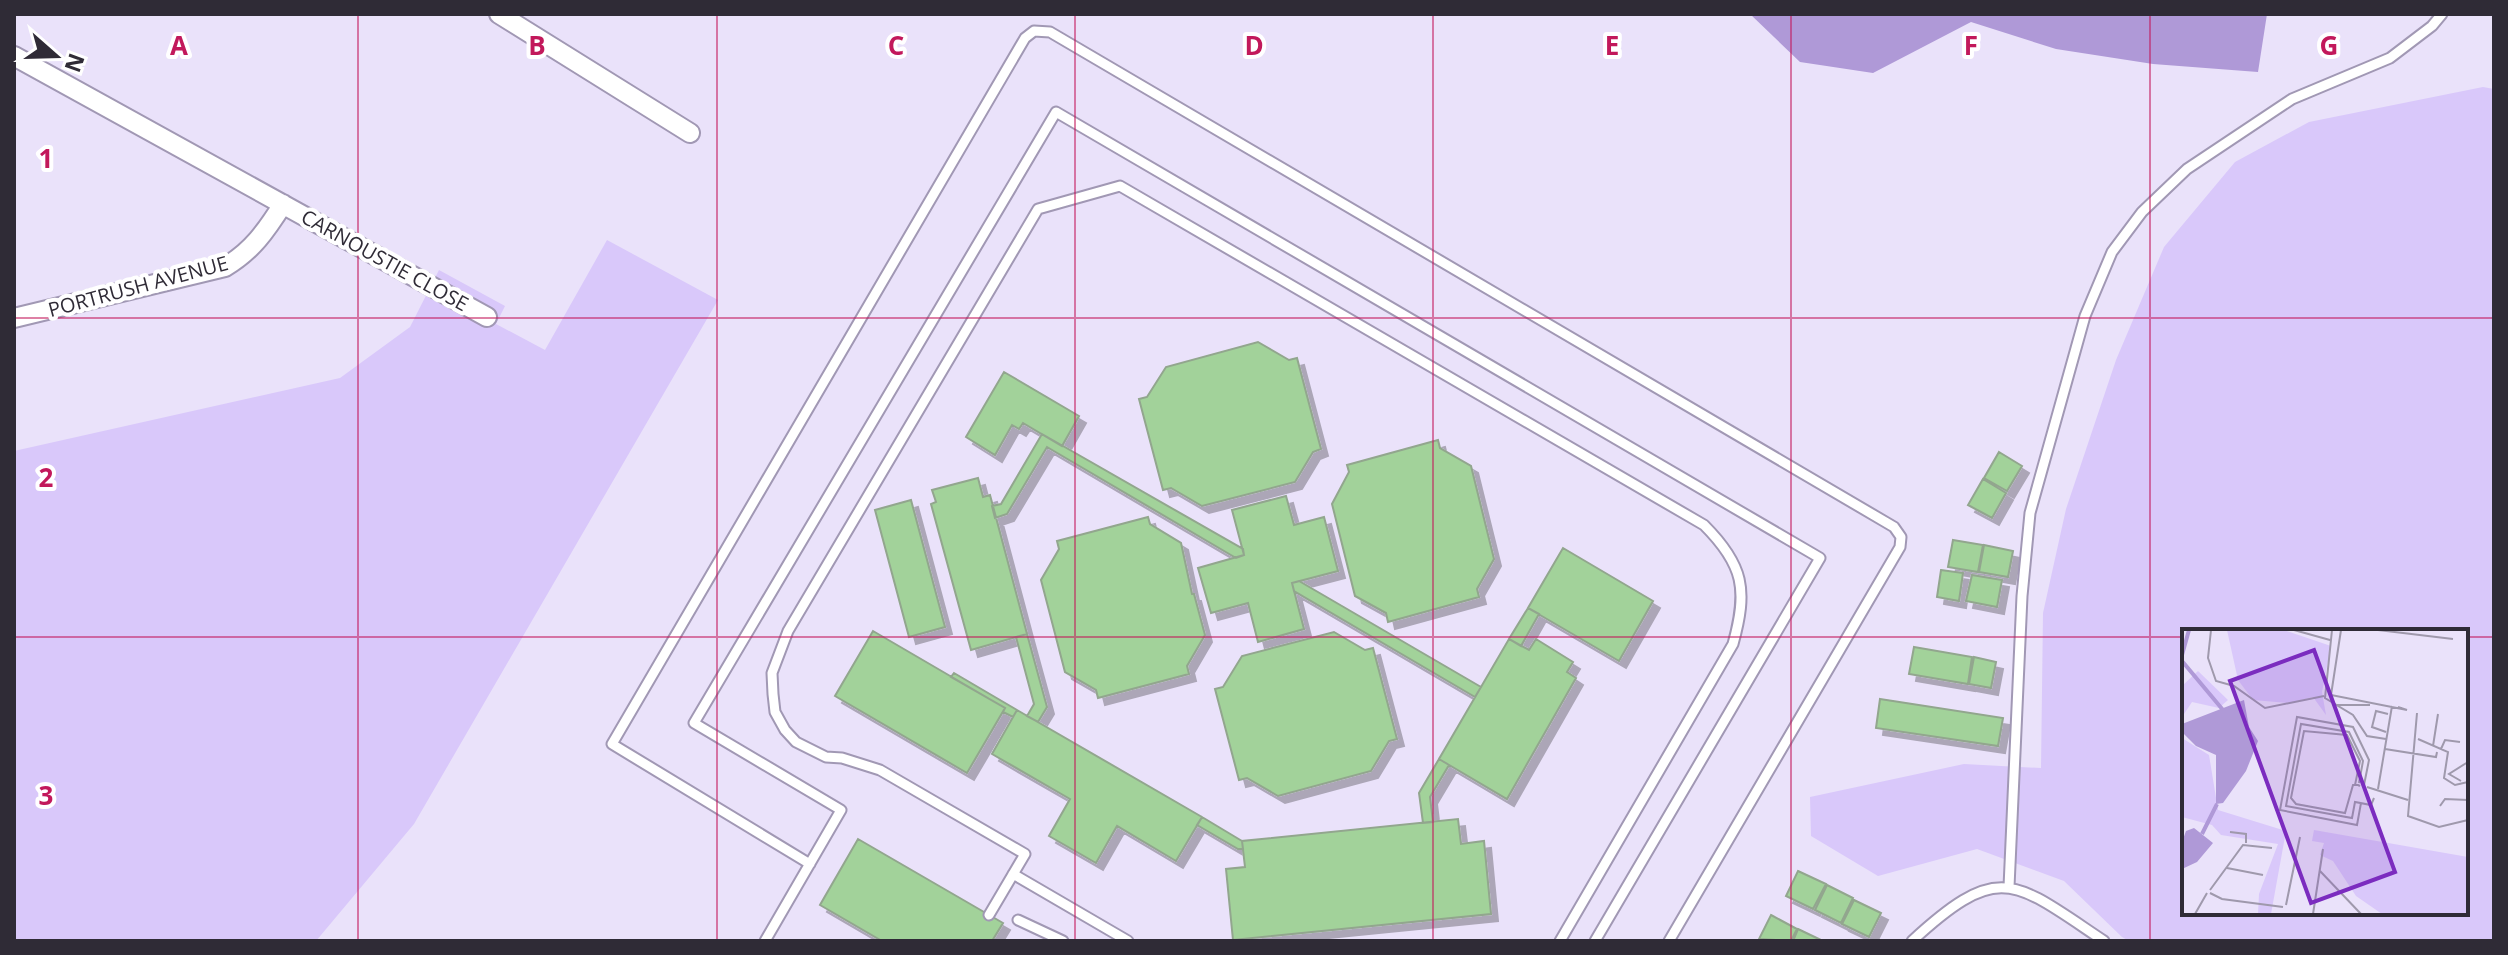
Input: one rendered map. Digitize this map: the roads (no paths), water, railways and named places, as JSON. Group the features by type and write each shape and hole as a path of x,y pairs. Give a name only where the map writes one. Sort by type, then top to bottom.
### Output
{"street":[{"path":"499,14 690,133"},
{"name":"CARNOUSTIE CLOSE","path":"14,56 487,317"},
{"name":"PORTRUSH AVENUE","path":"14,318 225,267 244,256 261,239 283,204"}],"lane":[{"path":"2009,887 2022,596 2030,513 2085,316 2112,252 2142,212 2187,169 2292,99 2390,58 2432,26 2442,14"},
{"path":"810,864 612,744 1025,38 1034,31 1050,32 1894,527 1901,537 1900,547 1669,941"},
{"path":"765,941 841,810 694,723 1056,112 1820,558 1595,941"},
{"path":"989,915 1025,854 880,770 842,758 826,757 796,742 775,712 772,673 788,631 1038,209 1120,186 1704,525 1734,561 1741,581 1743,603 1733,644 1560,941"},
{"path":"1013,874 1128,941"},
{"path":"1912,941 1971,895 1993,887 2029,892 2104,941"},
{"path":"1018,920 1063,941"}]}
